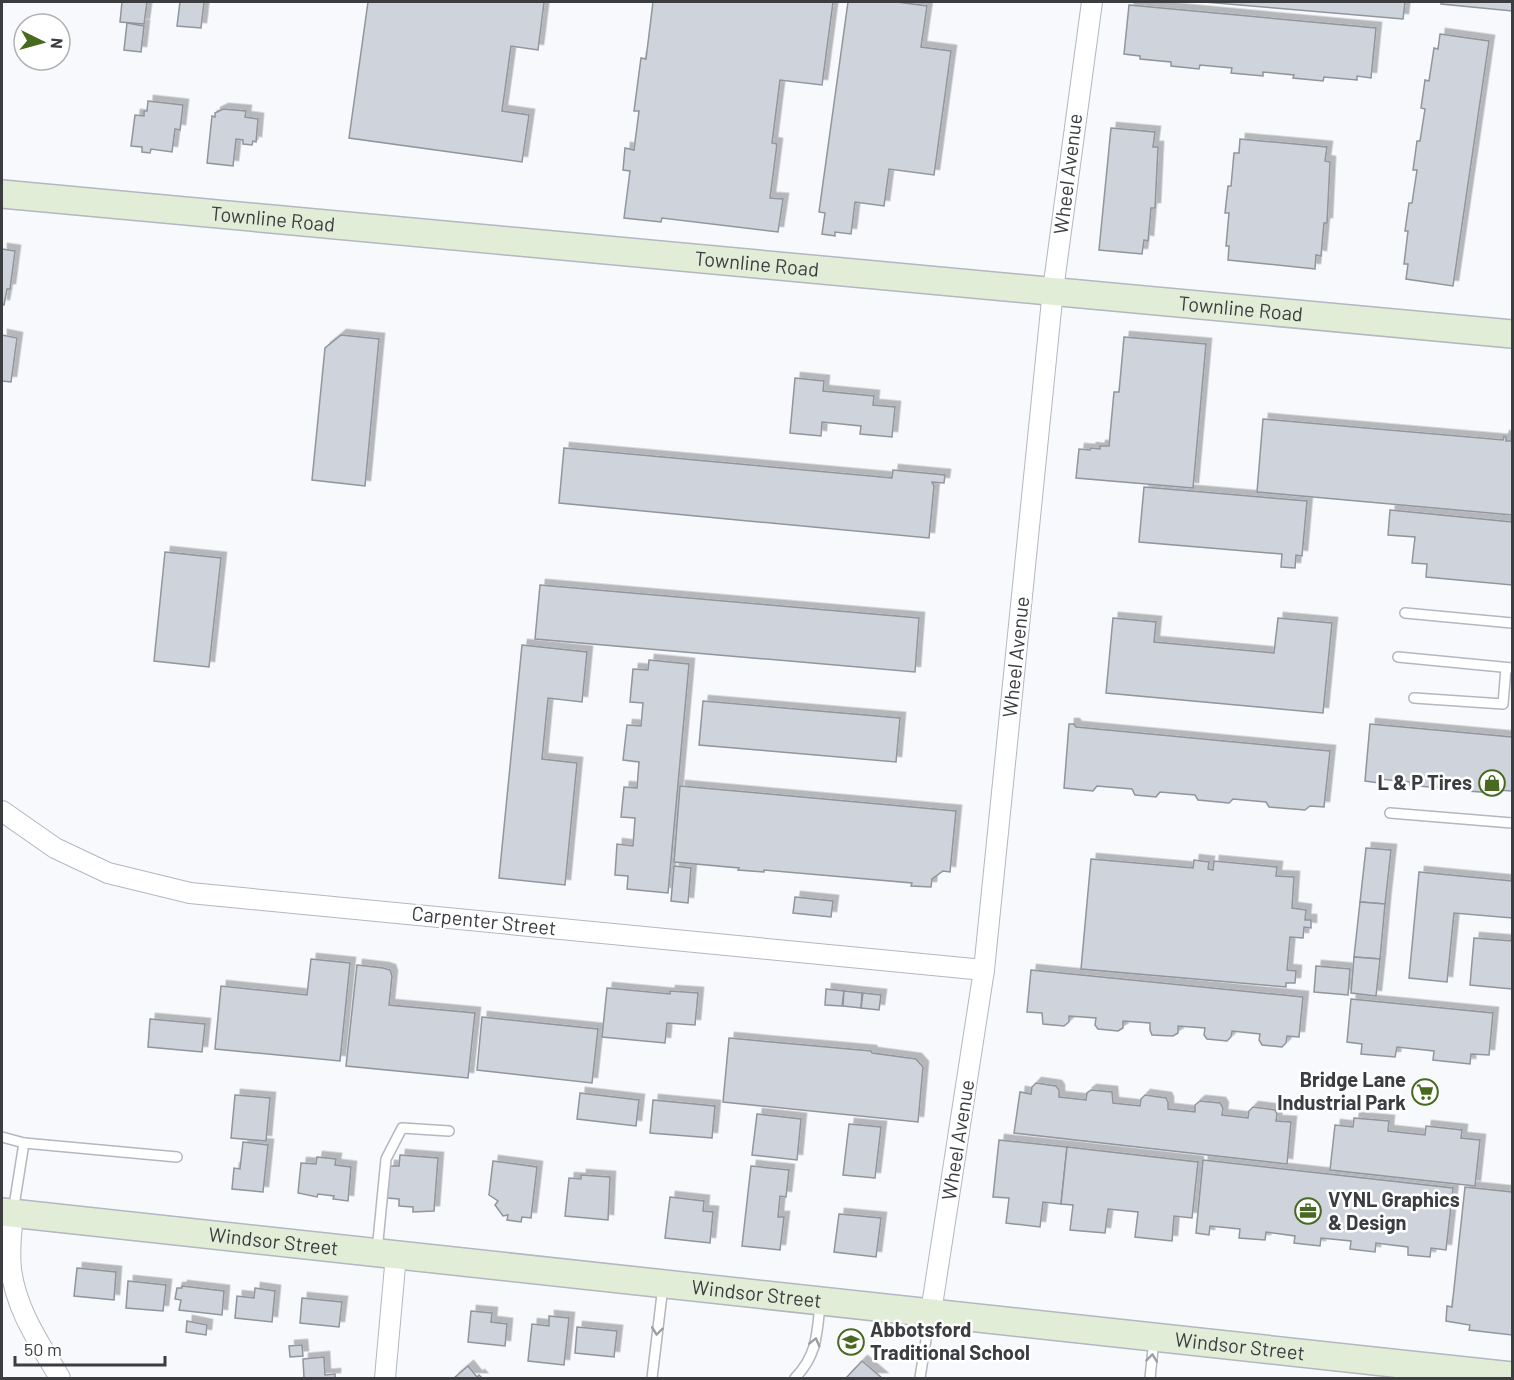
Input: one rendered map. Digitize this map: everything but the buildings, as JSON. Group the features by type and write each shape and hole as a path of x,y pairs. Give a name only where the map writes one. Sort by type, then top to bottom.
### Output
{"street":[{"name":"Wheel Avenue","path":"931,1312 984,970 1053,290 1092,2"},
{"name":"Townline Road","path":"2,194 1512,334"},
{"name":"Carpenter Street","path":"2,811 55,848 108,873 190,893 984,970"},
{"name":"Windsor Street","path":"7,1213 1512,1376"},
{"path":"7,1213 11,1269 18,1296 27,1322 60,1378"},
{"path":"385,1378 386,1254"}],"lane":[{"path":"1405,613 1512,622"},
{"path":"1398,657 1509,668 1503,704 1414,698"},
{"path":"1390,813 1512,823"},
{"path":"386,1254 386,1159 402,1128 449,1131"},
{"path":"2,1137 24,1143 177,1157"},
{"path":"7,1213 24,1143"},
{"path":"652,1378 663,1284"},
{"path":"795,1378 807,1365 816,1344 821,1300"},
{"path":"920,1378 931,1312"},
{"path":"1150,1378 1154,1337"}],"place":[{"name":"L & P Tires","path":"1492,783"},
{"name":"Bridge Lane Industrial Park","path":"1425,1092"},
{"name":"VYNL Graphics & Design","path":"1308,1211"},
{"name":"Abbotsford Traditional School","path":"851,1342"}]}
